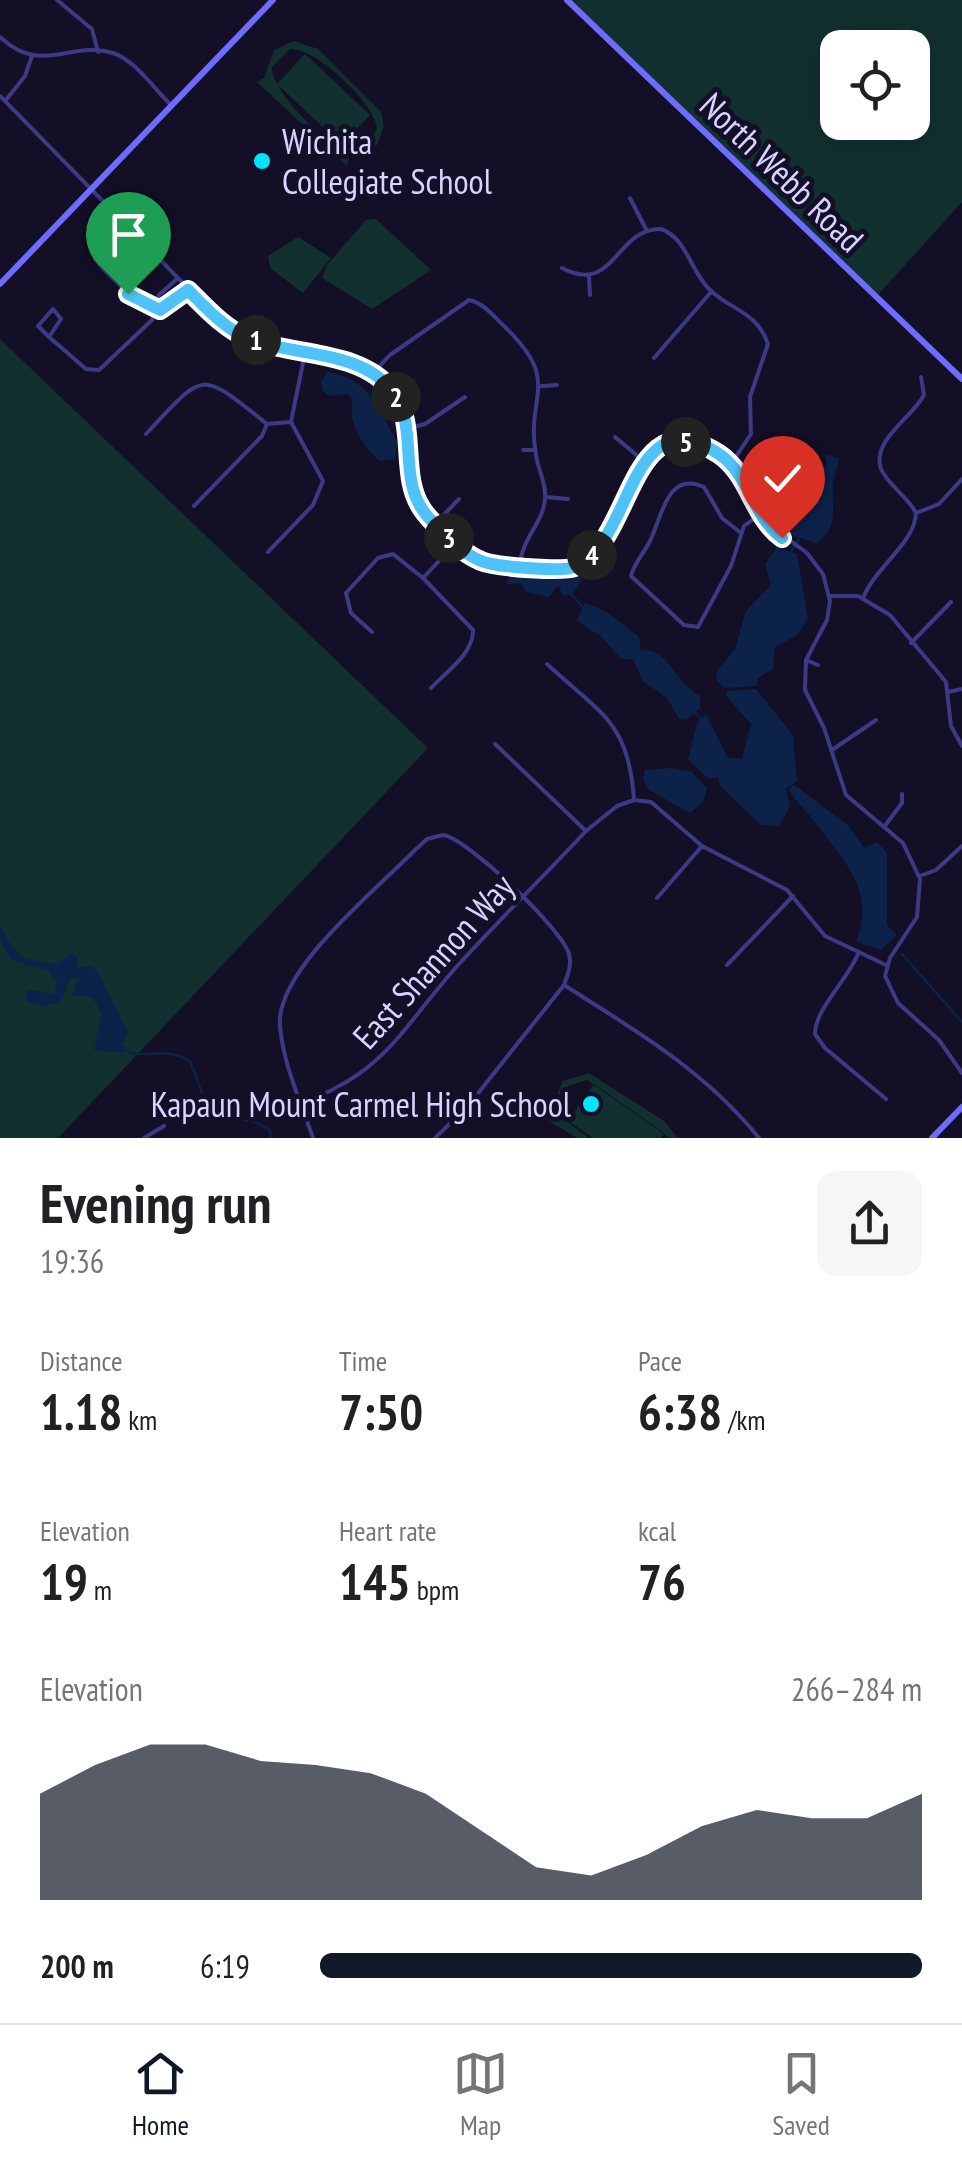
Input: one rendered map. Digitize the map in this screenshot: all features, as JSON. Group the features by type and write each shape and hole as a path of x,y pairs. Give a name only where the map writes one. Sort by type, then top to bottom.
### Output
{"main road":[{"path":"0,284 274,0"},
{"name":"North Webb Road","path":"568,0 962,379"},
{"path":"932,1138 962,1107"}],"street":[{"path":"57,0 92,29 98,52"},
{"path":"0,37 32,56 98,52 121,57 172,106"},
{"path":"32,56 24,76 2,98 223,324 248,338 365,367"},
{"path":"630,198 647,230"},
{"path":"562,268 588,277 600,272 647,230 661,229 680,242 696,274 711,292 751,314 768,344 750,396 751,434 731,464"},
{"path":"103,269 117,252 111,244 95,259 103,269 135,300 166,308 188,290"},
{"path":"588,277 590,294"},
{"path":"49,337 61,319 52,309 38,326 49,337 86,370 98,370 152,320 159,295 178,278"},
{"path":"654,358 711,292"},
{"path":"374,372 390,355 432,328 456,304 469,300 478,302 523,346 542,386 535,450 546,497 542,514 522,547 520,564"},
{"path":"306,352 291,422 323,481"},
{"path":"317,354 350,354 394,393 406,429 420,507 455,544 480,561 565,569 588,560 611,531 645,462 658,446 684,441 710,449 731,464 758,515 782,538 807,553 824,574 830,596 827,620 806,660 804,690 832,750 846,794 903,843 920,876 917,916 886,965 888,990 939,1040 962,1073"},
{"path":"200,375 201,384"},
{"path":"862,598 872,575 914,532 916,513 885,475 880,461 890,435 924,396 921,378"},
{"path":"146,434 190,388 201,384 225,388 267,424 291,422"},
{"path":"542,386 557,385"},
{"path":"406,429 425,424 465,397"},
{"path":"194,506 262,436 267,424"},
{"path":"615,437 645,462"},
{"path":"524,450 535,450"},
{"path":"916,513 939,504 962,479"},
{"path":"323,481 330,480"},
{"path":"268,552 313,506 323,481"},
{"path":"741,532 722,518 704,487 686,483 674,488 632,576 684,624 698,628 731,566 741,532 758,515"},
{"path":"546,497 568,499"},
{"path":"435,524 459,499"},
{"path":"423,578 455,544"},
{"path":"372,632 346,603 346,593 387,554 401,558 473,630 473,640 465,653 431,688"},
{"path":"830,596 862,598 890,615 934,666 948,692 952,726 962,746"},
{"path":"911,643 951,602"},
{"path":"806,660 818,666"},
{"path":"548,664 620,734 632,761 634,800 659,807 702,846 773,879 794,896 825,936 886,965"},
{"path":"948,692 962,690"},
{"path":"832,750 876,720"},
{"path":"496,744 586,832"},
{"path":"884,827 902,802 902,794"},
{"name":"East Shannon Way","path":"302,1104 366,1072 391,1050 436,990 586,832 616,806 634,800"},
{"path":"313,1138 283,1049 281,1006 299,971 414,851 428,839 441,835 458,838 470,848 565,944 570,970 564,984 468,1106 435,1138"},
{"path":"657,898 702,846"},
{"path":"920,876 936,870 962,846"},
{"path":"727,965 794,896"},
{"path":"858,954 840,989 818,1017 815,1034 825,1048 886,1100"},
{"path":"564,984 684,1062 716,1088 759,1138"},
{"path":"144,1138 164,1126"}],"green space":[{"path":"569,0 962,0 962,202 876,297"},
{"path":"294,41 318,49 381,112 384,126 377,145 350,157 346,165 257,82 264,78 274,50","holes":["290,49 328,67 367,106 377,129 367,145 349,150 334,145 288,101 272,67"]},
{"path":"305,54 370,115 342,145 277,84"},
{"path":"376,219 431,270 372,309 322,278 327,265 366,220"},
{"path":"298,237 331,258 303,293 270,268 268,256"},
{"path":"0,339 428,748 58,1138 0,1138"},
{"path":"589,1073 664,1121 678,1138 670,1138 587,1080 568,1086 560,1104 565,1120 589,1138 577,1138 538,1114 548,1100 553,1103 563,1081"},
{"path":"594,1084 664,1133 661,1138 593,1138 568,1121"}],"water":[{"path":"328,372 354,381 372,398 398,444 394,459 379,461 366,447 354,425 352,399 347,394 329,396 323,391 321,381"},
{"path":"810,454 818,468 827,466 825,454 839,459 833,483 832,523 817,543 793,536 788,527 805,508 801,505 802,471 811,466"},
{"path":"777,547 797,554 808,618 798,635 775,647 773,669 758,678 756,686 725,688 717,681 716,672 735,649 746,611 771,585 765,564"},
{"path":"514,572 583,578 572,595 564,596 558,586 549,597 526,592 520,583 505,585"},
{"path":"584,603 606,612 639,637 641,651 665,659 700,696 700,708 687,720 679,719 667,698 643,681 633,659 621,659 602,637 577,621"},
{"path":"756,689 793,735 797,781 786,789 790,806 779,826 761,825 720,786 718,777 709,779 688,760 697,723 706,714 727,757 742,759 751,724 726,696 727,691"},
{"path":"671,768 692,772 707,788 703,802 690,813 649,790 643,780 645,770"},
{"path":"794,785 849,826 864,848 877,842 887,853 887,925 897,935 881,950 856,942 862,906 854,877 791,794 789,789"},
{"path":"0,926 21,956 57,964 71,953 77,957 78,968 90,966 98,972 129,1034 122,1044 126,1049 122,1053 94,1050 102,1013 92,997 72,995 78,978 71,978 60,1003 40,1006 25,1001 28,990 54,994 57,982 49,971 11,960 0,939"}],"waterway":[{"path":"791,551 799,539"},
{"path":"572,595 582,606"},
{"path":"695,713 701,719"},
{"path":"902,954 962,1022"},
{"path":"123,1049 138,1054 169,1054 190,1061 204,1098 225,1119 253,1121 269,1129 272,1138"}],"place":[{"name":"Wichita Collegiate School","path":"262,161"},
{"name":"Kapaun Mount Carmel High School","path":"591,1104"}],"route":[{"path":"128,294 160,310 188,290 223,324 248,338 374,372 394,393 403,413 420,507 455,544 480,561 565,569 588,560 611,531 645,462 658,446 684,441 710,449 732,465 758,515 782,538"}]}
